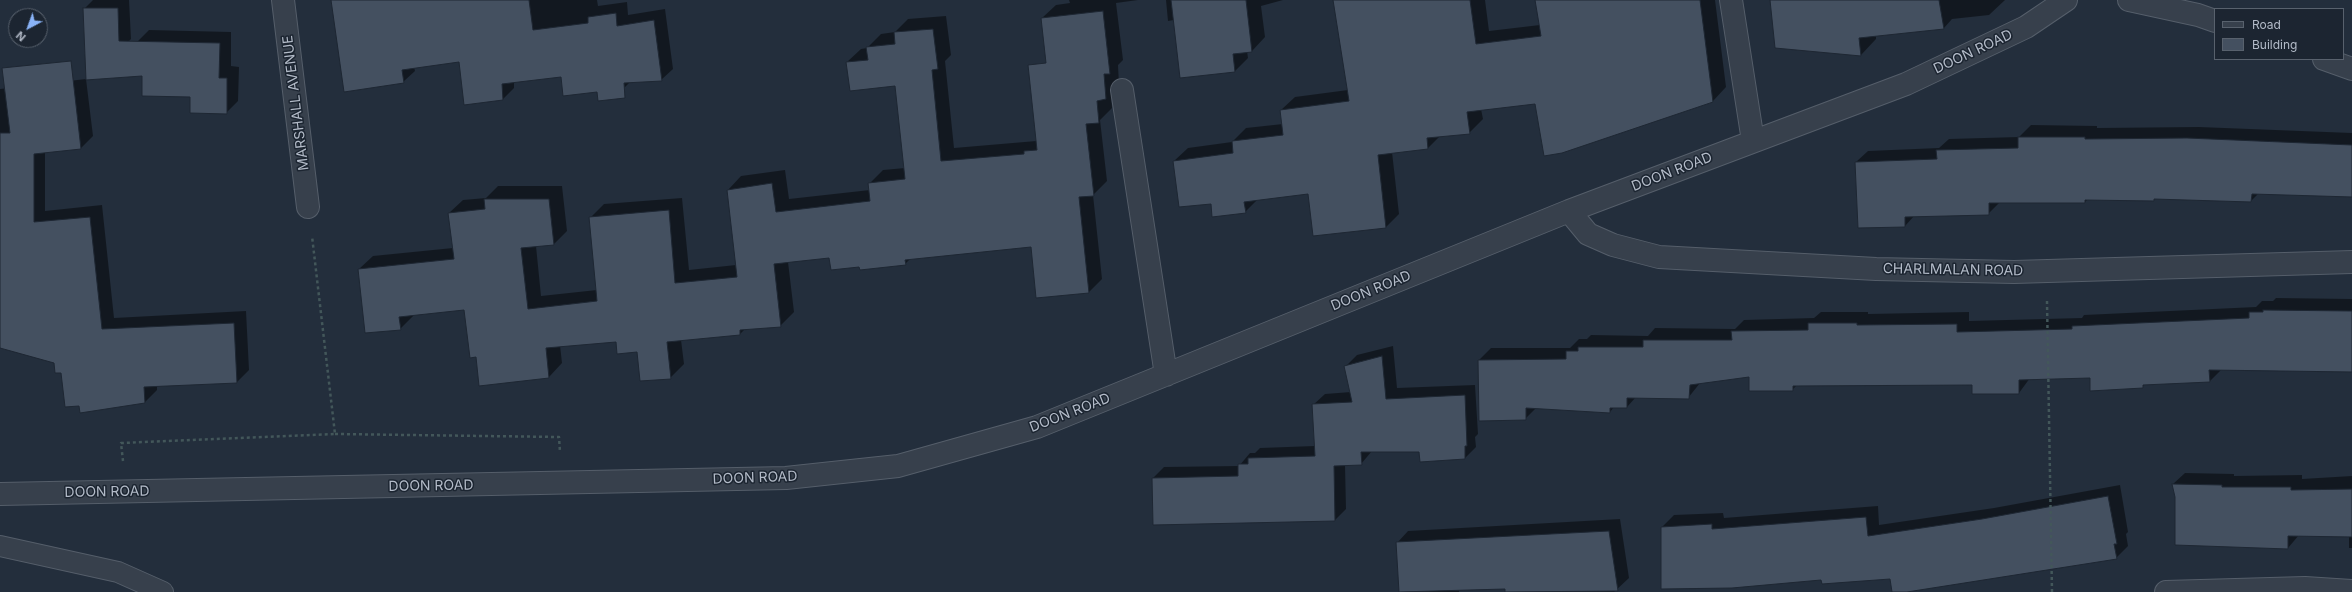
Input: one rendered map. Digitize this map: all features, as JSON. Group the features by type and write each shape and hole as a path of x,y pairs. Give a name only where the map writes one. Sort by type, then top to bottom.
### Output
{"street":[{"name":"MARSHALL AVENUE","path":"284,0 308,207"},
{"path":"1731,0 1753,141"},
{"name":"DOON ROAD","path":"0,494 786,478 898,466 1037,427 1569,211 1906,84 2026,27 2066,0"},
{"path":"2129,0 2198,15 2214,21"},
{"path":"2327,60 2352,69"},
{"path":"1122,90 1166,375"},
{"name":"CHARLMALAN ROAD","path":"1569,211 1588,234 1613,245 1659,257 1876,269 2014,272 2352,262"},
{"path":"2166,592 2305,588 2352,590"}],"lane":[{"path":"0,546 118,572 163,592"}],"path":[{"path":"308,207 334,434"},
{"path":"2047,270 2052,592"},
{"path":"126,492 121,443 334,434 559,437 562,483"}],"building":[{"path":"331,0 529,0 533,30 588,23 588,17 616,13 617,26 654,20 662,81 624,83 625,98 598,101 597,92 563,96 561,77 502,84 503,100 464,105 459,62 402,70 404,83 344,92"},
{"path":"1171,0 1246,0 1252,52 1233,54 1235,72 1180,78"},
{"path":"1333,0 1470,0 1476,44 1541,36 1535,0 1700,0 1713,102 1562,153 1544,156 1535,104 1467,112 1470,134 1427,138 1428,149 1378,155 1386,228 1313,236 1308,194 1244,202 1246,213 1212,217 1211,204 1179,207 1173,161 1233,153 1232,141 1283,135 1280,110 1349,101"},
{"path":"1770,0 1939,0 1944,29 1859,38 1861,56 1775,48"},
{"path":"83,8 118,8 119,41 220,43 219,78 227,78 227,114 190,113 190,97 142,96 142,76 86,80"},
{"path":"1103,11 1110,74 1104,74 1106,99 1097,101 1099,123 1086,124 1094,196 1079,197 1089,293 1036,298 1031,247 905,260 906,265 860,270 859,267 831,270 829,258 774,264 781,327 740,330 740,335 667,342 671,379 640,381 637,352 617,354 616,342 546,348 549,378 479,386 476,357 470,358 464,310 399,317 401,330 365,333 358,269 454,259 448,213 485,209 484,199 549,199 554,245 521,248 528,309 597,301 589,217 669,210 675,283 737,277 727,190 772,183 776,212 870,201 868,183 905,179 895,86 850,91 846,62 868,60 866,47 895,44 894,32 933,29 938,69 932,70 941,161 1024,154 1024,151 1037,150 1028,65 1046,63 1041,18"},
{"path":"71,61 81,149 34,154 34,222 90,217 102,329 234,323 237,383 144,387 145,403 80,413 79,406 65,407 61,373 55,373 54,363 0,348 0,133 10,133 2,68"},
{"path":"2018,137 2085,137 2085,139 2187,138 2352,145 2352,197 2252,194 2251,202 2154,199 2154,201 2085,200 2085,203 1989,203 1989,215 1905,217 1905,227 1858,228 1855,162 1937,159 1936,150 2018,148"},
{"path":"2263,310 2352,311 2352,372 2209,370 2210,382 2143,385 2143,388 2090,391 2090,378 2019,380 2019,394 1972,394 1972,385 1793,386 1793,391 1749,391 1749,377 1690,385 1689,399 1627,398 1627,408 1610,408 1610,413 1526,408 1526,420 1479,421 1478,360 1566,359 1566,351 1578,351 1578,347 1643,347 1643,340 1732,340 1731,331 1808,330 1808,323 1857,323 1857,325 1957,324 1957,332 2072,329 2072,326 2249,318 2249,312 2263,312"},
{"path":"1382,356 1386,399 1465,395 1467,446 1465,446 1465,459 1420,462 1419,452 1361,452 1362,465 1334,466 1335,521 1153,525 1152,478 1238,476 1238,464 1248,464 1248,458 1315,456 1312,404 1352,402 1344,366"},
{"path":"2172,484 2222,485 2222,487 2291,487 2291,490 2352,489 2352,537 2288,536 2288,549 2175,545 2175,497"},
{"path":"2108,496 2117,544 2114,544 2117,559 1907,592 1892,592 1890,579 1822,584 1821,580 1732,588 1661,589 1661,527 1712,524 1712,529 1866,517 1868,536 1982,519"},
{"path":"1609,531 1618,591 1505,592 1505,589 1399,592 1396,542"}]}
